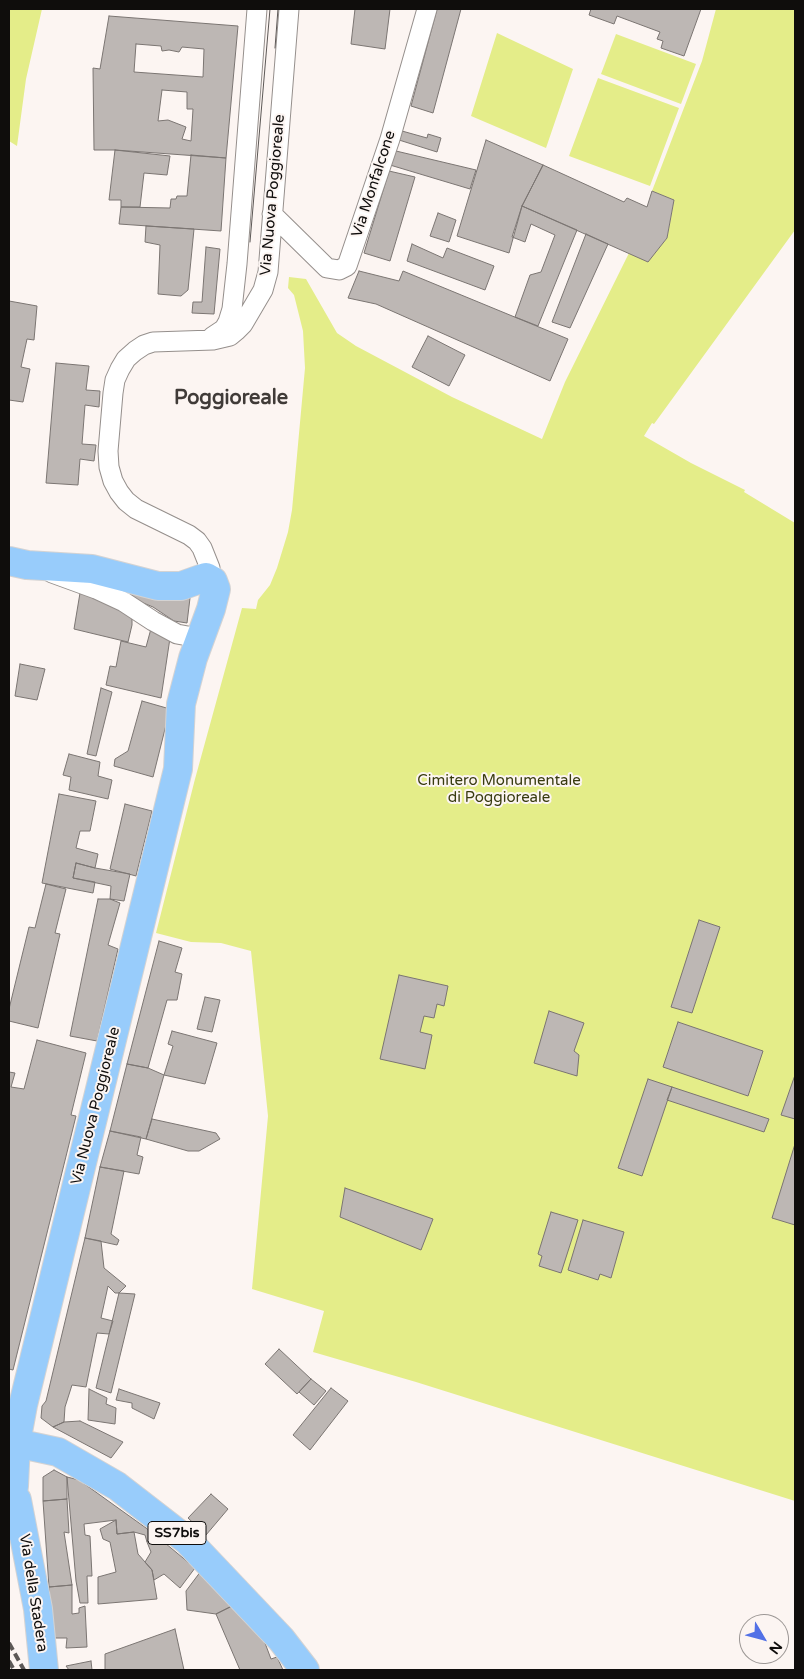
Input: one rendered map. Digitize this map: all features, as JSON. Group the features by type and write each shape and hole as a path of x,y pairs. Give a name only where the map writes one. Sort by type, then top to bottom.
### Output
{"main road":[{"path":"18,563 92,569 158,586 170,587 203,575"},
{"name":"Via Nuova Poggioreale","path":"12,1441 26,1392 178,769 181,704 195,650 215,595 215,585 206,577 200,578 203,575"},
{"name":"Via della Stadera","path":"12,1441 14,1486 38,1609 44,1670"},
{"name":"SS7bis","path":"12,1441 58,1452 118,1486 188,1542 281,1639 305,1670"},
{"name":"Via della Stadera","path":"9,1526 14,1486"}],"street":[{"name":"Via Nuova Poggioreale","path":"197,340 216,336 222,332 228,322 232,309 257,9"},
{"name":"Via Nuova Poggioreale","path":"203,575 202,548 197,541 185,533 136,509 126,501 113,481 109,467 108,451 113,393 115,380 126,359 144,345 154,342 222,338 234,334 263,290 267,279 289,9"},
{"name":"Via Monfalcone","path":"272,214 327,268 339,270 347,266 390,140 427,9"},
{"path":"237,264 239,272 248,281 260,278 268,266"},
{"path":"18,563 96,589 124,602 177,634 193,637"}],"green space":[{"path":"9,9 42,9 26,79 17,146 9,141"},
{"name":"Cimitero Monumentale di Poggioreale","path":"716,9 795,9 795,230 644,436 691,463 745,490 744,492 795,523 795,1501 416,1382 313,1352 324,1311 252,1289 268,1116 251,951 221,943 191,942 156,933 195,779 242,608 256,609 258,600 270,585 288,532 292,510 305,368 303,331 294,295 288,288 289,277 306,279 337,333 356,346 452,397 542,439 565,382 629,253 648,261 667,238 674,200 652,191 702,61"},
{"path":"497,33 573,69 546,148 471,116"},
{"path":"616,34 696,64 681,104 601,74"},
{"path":"598,78 679,108 650,186 569,156"}],"building":[{"path":"355,9 390,9 385,49 351,44"},
{"path":"437,9 461,9 433,113 411,106"},
{"path":"591,9 701,9 684,56 661,48 663,41 657,39 660,32 617,16 614,24 589,15"},
{"path":"109,16 238,26 226,158 94,150 93,68 100,69","holes":["136,44 161,46 162,51 179,52 182,47 204,49 203,77 134,72","162,90 187,92 187,109 193,109 191,141 182,139 186,127 168,120 158,121"]},
{"path":"402,131 427,138 428,134 441,138 437,152 399,140"},
{"path":"486,140 543,165 522,206 509,253 457,236"},
{"path":"115,150 170,156 167,175 144,173 140,207 121,207 121,200 109,200"},
{"path":"396,151 476,170 470,189 390,165"},
{"path":"191,155 226,158 221,231 119,224 121,207 170,208 171,199 176,199 177,196 187,196"},
{"path":"543,165 624,202 627,198 647,207 652,191 674,200 667,238 648,262 522,206"},
{"path":"389,171 415,177 390,261 364,253"},
{"path":"522,206 577,230 538,326 515,317 530,275 541,272 555,235 531,224 525,242 512,237"},
{"path":"438,213 456,220 449,242 430,236"},
{"path":"146,226 194,229 188,290 181,296 158,294 160,245 145,242"},
{"path":"586,234 608,244 570,328 552,322"},
{"path":"412,244 443,258 447,248 494,266 485,290 407,261"},
{"path":"206,247 220,249 214,314 192,313 193,302 202,302"},
{"path":"359,271 399,281 403,271 568,339 550,381 376,304 348,298"},
{"path":"9,301 37,306 34,340 27,339 21,367 30,369 23,402 9,400"},
{"path":"428,336 465,355 449,386 412,367"},
{"path":"56,363 89,366 86,390 100,391 99,407 85,405 82,444 96,445 94,461 80,459 78,485 46,483"},
{"path":"126,585 157,596 190,598 187,623 174,621 153,607 124,595"},
{"path":"80,593 121,604 132,613 132,625 128,642 74,629"},
{"path":"152,625 170,638 161,698 106,685 110,666 116,667 121,641 146,647"},
{"path":"20,664 45,669 37,700 15,696"},
{"path":"101,688 112,692 96,756 87,754"},
{"path":"142,701 170,709 153,777 114,766 115,759 128,751"},
{"path":"69,754 100,762 98,776 112,780 108,799 69,790 71,777 63,775"},
{"path":"59,794 96,801 90,831 80,831 76,848 98,854 95,868 76,863 73,878 95,882 93,893 42,883"},
{"path":"125,804 152,811 136,876 110,869"},
{"path":"76,863 130,874 124,901 110,899 111,886 73,878"},
{"path":"46,884 66,889 55,933 60,934 38,1028 9,1021 9,1009 29,927 35,928"},
{"path":"98,899 110,899 120,903 108,945 118,949 97,1041 70,1036"},
{"path":"699,920 720,927 692,1013 671,1007"},
{"path":"159,941 182,948 175,972 182,974 177,1000 167,1000 148,1068 127,1064"},
{"path":"399,975 448,986 444,1006 437,1004 434,1018 424,1016 420,1032 432,1035 425,1069 380,1059"},
{"path":"205,997 220,1000 212,1032 197,1029"},
{"path":"549,1011 584,1023 574,1051 579,1055 577,1076 534,1063"},
{"path":"678,1022 763,1051 748,1096 663,1067"},
{"path":"172,1031 217,1043 205,1084 164,1075 173,1046 168,1044"},
{"path":"37,1040 86,1053 71,1115 76,1116 13,1370 9,1369 9,1072 15,1073 11,1087 24,1089"},
{"path":"127,1064 148,1068 164,1075 146,1139 110,1131"},
{"path":"795,1075 795,1119 781,1115"},
{"path":"648,1079 672,1087 642,1176 618,1168"},
{"path":"672,1087 769,1119 764,1132 667,1100"},
{"path":"152,1119 216,1133 220,1139 199,1151 188,1151 146,1139"},
{"path":"110,1131 141,1137 137,1155 143,1157 139,1174 100,1167"},
{"path":"795,1144 795,1225 772,1218"},
{"path":"100,1167 124,1171 111,1234 119,1240 117,1245 85,1238"},
{"path":"345,1188 433,1219 421,1250 340,1217"},
{"path":"551,1212 578,1220 561,1273 539,1266 542,1256 538,1254"},
{"path":"583,1220 624,1232 611,1278 600,1274 598,1280 568,1270"},
{"path":"85,1238 101,1241 104,1268 126,1286 119,1293 115,1293 108,1286 101,1318 113,1321 109,1334 97,1333 86,1387 72,1385 65,1407 64,1422 53,1427 41,1418 42,1406 46,1401"},
{"path":"119,1293 135,1294 111,1393 96,1388"},
{"path":"279,1349 311,1379 297,1394 265,1364"},
{"path":"311,1379 326,1391 314,1405 299,1392"},
{"path":"331,1388 348,1401 310,1450 293,1435"},
{"path":"89,1389 107,1398 106,1404 116,1408 115,1424 88,1420"},
{"path":"119,1389 160,1403 154,1419 132,1408 132,1403 116,1400"},
{"path":"80,1421 123,1442 111,1458 53,1427 64,1422"},
{"path":"54,1470 67,1477 67,1499 43,1501 43,1477"},
{"path":"67,1477 79,1480 153,1533 147,1542 145,1535 134,1532 117,1534 116,1520 84,1524 85,1535 90,1536 92,1576 87,1576 88,1603 80,1603 76,1581"},
{"path":"211,1494 228,1509 206,1535 188,1518"},
{"path":"67,1499 69,1533 64,1532 72,1585 49,1587 43,1501"},
{"path":"116,1520 117,1534 134,1532 138,1554 152,1570 157,1599 98,1604 98,1577 116,1572 110,1542 103,1539 100,1529"},
{"path":"153,1533 195,1568 180,1588 164,1574 154,1580 152,1570 145,1562 151,1552 147,1542"},
{"path":"201,1571 234,1605 216,1614 187,1610 186,1591"},
{"path":"72,1585 72,1614 79,1613 79,1608 85,1606 87,1647 66,1648 67,1638 52,1638 49,1587"},
{"path":"234,1605 262,1635 271,1659 277,1657 283,1670 240,1670 216,1614"},
{"path":"175,1629 184,1670 105,1670 105,1654"},
{"path":"91,1661 92,1670 69,1670 66,1666"}],"tram line":[{"path":"250,242 270,9"},
{"path":"275,48 278,9"}],"railway":[{"path":"9,1643 24,1670"},
{"path":"9,1661 14,1670"}],"district":[{"name":"Poggioreale","path":"231,399"}]}
